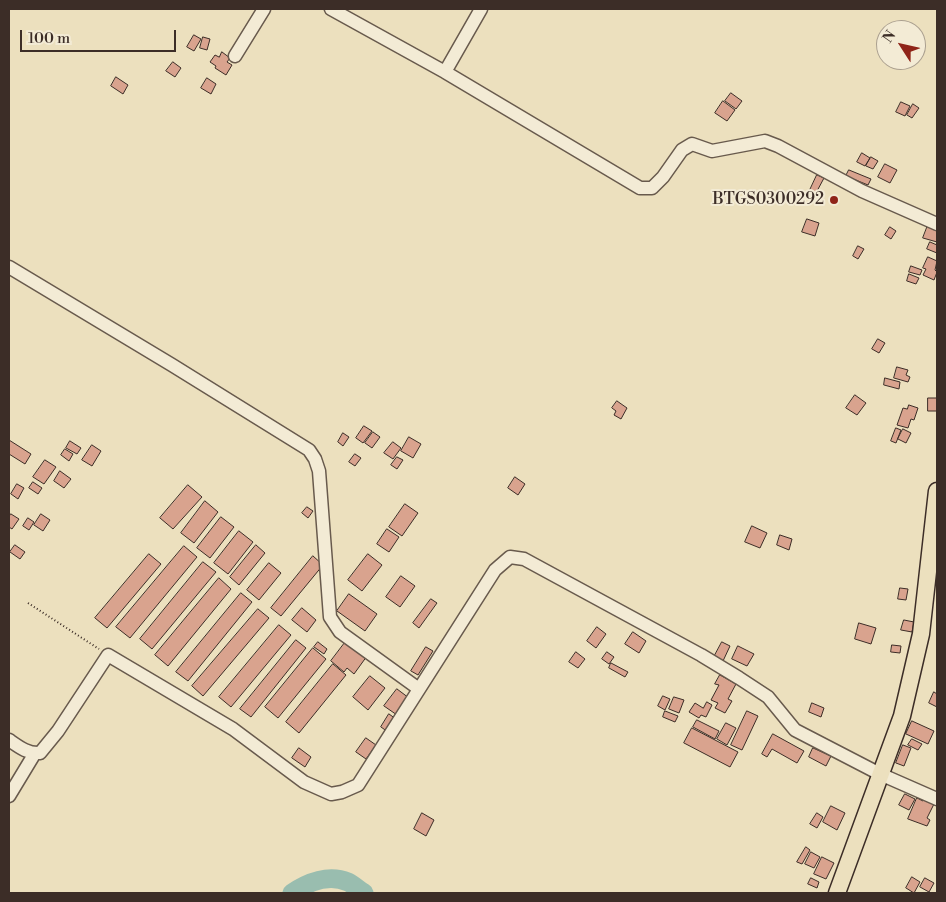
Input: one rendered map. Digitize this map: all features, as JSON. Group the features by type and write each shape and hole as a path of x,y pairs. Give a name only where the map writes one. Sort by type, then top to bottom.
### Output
{"main road":[{"path":"838,893 902,716 921,634 937,491"}],"street":[{"path":"234,56 264,9"},
{"path":"331,9 445,72 640,188 652,188 664,177 682,150 692,144 712,151 765,141 778,146 862,191 937,224"},
{"path":"445,72 481,9"},
{"path":"9,267 309,450 315,459 319,471 330,617 340,632 419,688"},
{"path":"9,740 23,750 40,753 58,731 108,655 233,729 304,782 331,794 342,792 358,784 495,570 510,557 524,559 701,655 739,678 768,697 795,730 880,774 937,798"},
{"path":"9,796 35,753"}],"path":[{"path":"28,603 108,655"}],"building":[{"path":"194,35 201,39 194,51 187,47"},
{"path":"203,37 210,39 207,50 200,48"},
{"path":"222,52 230,58 227,62 232,65 226,75 215,68 216,66 210,62 215,55 219,57"},
{"path":"173,62 181,68 175,77 166,71"},
{"path":"116,77 128,85 123,94 111,86"},
{"path":"207,78 216,84 211,94 201,88"},
{"path":"731,93 742,101 736,109 725,101"},
{"path":"723,101 735,110 727,121 715,113"},
{"path":"901,102 910,106 905,116 896,112"},
{"path":"913,104 919,108 912,118 907,115"},
{"path":"862,153 870,158 865,166 857,162"},
{"path":"871,157 878,161 873,169 866,166"},
{"path":"885,164 897,170 890,183 878,177"},
{"path":"849,170 871,179 868,185 846,176"},
{"path":"817,175 824,178 816,193 810,190"},
{"path":"807,219 819,223 815,236 802,232"},
{"path":"928,225 937,229 937,242 923,238"},
{"path":"890,227 896,231 891,239 885,235"},
{"path":"930,242 937,245 937,253 927,249"},
{"path":"858,246 864,249 858,259 853,256"},
{"path":"928,257 937,261 935,270 937,272 934,280 923,275 926,269 923,268"},
{"path":"911,266 922,270 920,275 909,272"},
{"path":"909,274 919,278 916,284 907,281"},
{"path":"878,339 885,343 879,353 872,349"},
{"path":"897,367 908,370 906,375 910,377 908,382 894,378"},
{"path":"885,378 900,382 899,389 884,385"},
{"path":"855,395 866,403 857,415 846,408"},
{"path":"928,398 937,398 937,411 928,411"},
{"path":"617,401 627,408 621,419 614,415 616,411 612,408"},
{"path":"909,405 918,408 914,420 911,419 908,428 897,425 903,408 907,409"},
{"path":"364,426 372,431 363,443 356,438"},
{"path":"896,428 901,430 896,443 891,441"},
{"path":"903,429 911,433 906,443 898,439"},
{"path":"373,432 380,437 372,448 365,443"},
{"path":"343,433 349,437 343,446 338,442"},
{"path":"409,437 421,444 413,458 401,451"},
{"path":"9,440 31,454 25,464 9,454"},
{"path":"70,441 81,448 77,454 66,448"},
{"path":"393,442 401,448 393,459 384,453"},
{"path":"92,445 101,451 92,466 82,460"},
{"path":"65,449 73,454 69,461 61,455"},
{"path":"355,454 361,458 355,466 349,462"},
{"path":"397,457 403,460 397,469 391,465"},
{"path":"45,460 56,467 44,484 33,477"},
{"path":"60,471 71,479 64,488 54,481"},
{"path":"515,477 525,484 518,495 508,488"},
{"path":"33,482 42,488 38,494 29,488"},
{"path":"17,484 24,488 18,499 11,494"},
{"path":"188,485 202,497 173,529 160,518"},
{"path":"205,501 218,512 194,543 181,533"},
{"path":"405,504 418,513 402,536 389,527"},
{"path":"307,507 313,511 308,518 302,513"},
{"path":"11,514 19,519 12,529 9,527 9,517"},
{"path":"41,514 50,520 43,531 34,525"},
{"path":"221,517 234,527 210,558 197,548"},
{"path":"28,518 34,522 29,530 23,526"},
{"path":"752,526 767,533 760,548 745,542"},
{"path":"387,529 399,537 389,552 377,544"},
{"path":"239,531 253,542 228,574 214,563"},
{"path":"780,535 792,539 789,550 777,545"},
{"path":"15,545 25,552 20,559 10,552"},
{"path":"256,545 265,553 239,585 230,577"},
{"path":"184,546 197,557 130,638 116,627"},
{"path":"149,554 161,564 107,628 95,618"},
{"path":"368,554 382,565 362,591 348,580"},
{"path":"313,556 323,565 281,616 271,608"},
{"path":"203,562 216,572 152,649 140,639"},
{"path":"269,563 281,573 259,600 247,590"},
{"path":"401,576 415,586 400,607 386,597"},
{"path":"219,578 231,589 168,666 155,655"},
{"path":"900,588 908,589 906,600 898,599"},
{"path":"241,593 252,602 188,681 176,672"},
{"path":"349,594 377,614 365,631 337,611"},
{"path":"431,599 437,603 419,628 413,623"},
{"path":"302,608 316,620 307,632 292,620"},
{"path":"258,609 269,618 203,696 192,686"},
{"path":"904,620 914,622 912,632 901,630"},
{"path":"859,623 876,628 871,644 855,639"},
{"path":"279,625 291,635 231,707 219,697"},
{"path":"597,627 606,634 596,648 587,641"},
{"path":"633,632 646,641 639,653 625,644"},
{"path":"296,640 306,648 251,717 240,709"},
{"path":"347,640 367,656 354,674 347,668 344,672 331,661"},
{"path":"318,642 327,649 324,654 314,647"},
{"path":"722,642 730,646 723,661 714,657"},
{"path":"892,645 901,646 900,653 891,652"},
{"path":"738,646 754,654 747,666 732,659"},
{"path":"426,647 433,651 418,675 411,671"},
{"path":"313,648 326,659 278,718 265,707"},
{"path":"576,652 585,659 578,668 569,662"},
{"path":"607,652 614,657 609,664 602,659"},
{"path":"611,663 628,672 625,677 609,668"},
{"path":"333,664 346,675 299,733 286,722"},
{"path":"720,675 736,684 728,699 732,701 725,713 715,708 718,703 711,700 719,685 715,684"},
{"path":"370,676 385,688 368,710 353,697"},
{"path":"397,689 409,698 397,715 384,706"},
{"path":"934,692 937,694 937,707 929,703"},
{"path":"663,696 670,699 665,710 658,706"},
{"path":"674,697 684,700 679,713 669,709"},
{"path":"707,702 712,705 706,717 701,715 699,718 689,712 695,703 703,708"},
{"path":"812,703 824,708 821,717 809,712"},
{"path":"665,711 678,716 675,722 663,717"},
{"path":"747,711 758,716 742,750 731,745"},
{"path":"389,714 396,719 388,732 381,727"},
{"path":"697,720 719,731 715,739 693,727"},
{"path":"912,721 934,731 928,744 906,734"},
{"path":"726,723 736,728 727,745 717,739"},
{"path":"692,728 738,752 730,767 684,743"},
{"path":"773,734 804,751 797,763 772,749 767,757 762,754"},
{"path":"366,738 376,745 366,759 356,752"},
{"path":"912,739 922,744 918,750 908,745"},
{"path":"903,745 911,748 904,766 896,763"},
{"path":"299,748 311,757 305,767 292,758"},
{"path":"813,748 831,756 826,766 809,757"},
{"path":"905,794 915,799 909,810 899,805"},
{"path":"917,798 934,804 927,818 930,820 927,826 908,819"},
{"path":"831,806 845,813 837,830 823,822"},
{"path":"422,813 434,820 426,836 414,829"},
{"path":"817,813 823,817 817,828 810,824"},
{"path":"806,847 810,850 802,864 797,862"},
{"path":"811,852 820,857 814,868 805,864"},
{"path":"822,857 834,863 826,879 814,874"},
{"path":"912,877 920,882 914,893 906,888"},
{"path":"811,878 819,882 817,888 808,884"},
{"path":"925,878 934,883 929,892 920,887"}],"waterway":[{"path":"292,893 319,880 326,879 348,882 364,893"}],"place":[{"name":"BTGS0300292","path":"834,200"}]}
